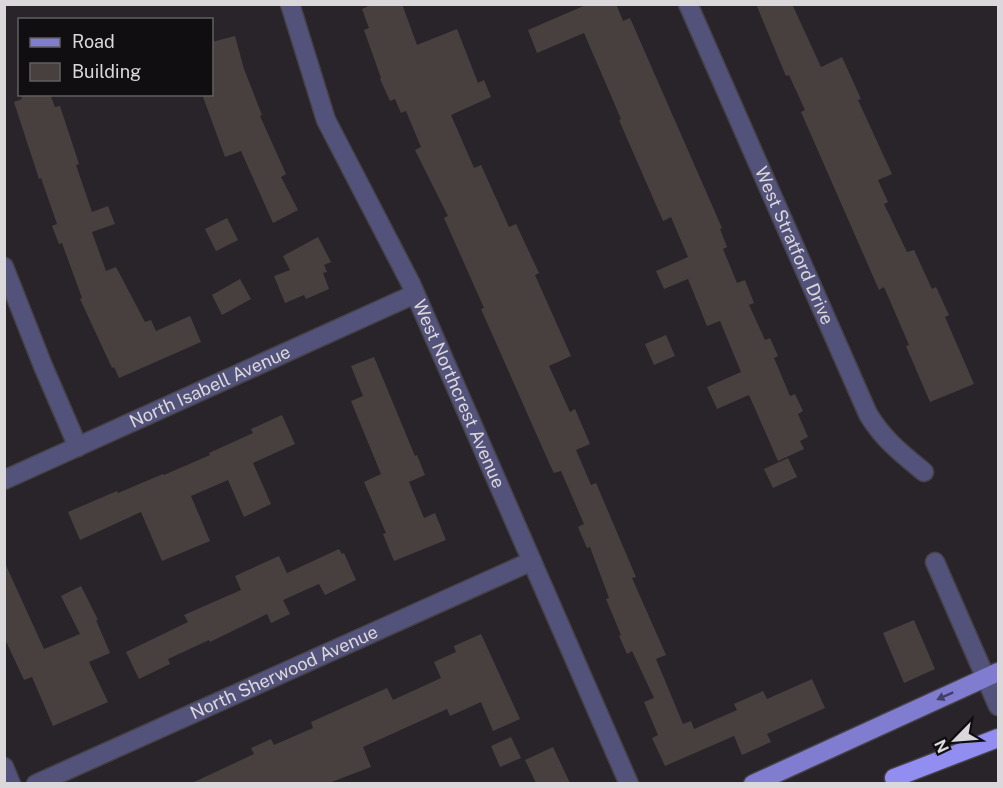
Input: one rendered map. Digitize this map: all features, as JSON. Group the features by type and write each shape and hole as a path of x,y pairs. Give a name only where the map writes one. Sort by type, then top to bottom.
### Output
{"highway":[{"path":"887,781 999,738"}],"main road":[{"path":"753,783 992,675"},
{"path":"887,781 999,732"}],"street":[{"name":"West Northcrest Avenue","path":"290,4 326,120 415,294 629,783"},
{"name":"West Stratford Drive","path":"688,4 868,414 890,444 924,472"},
{"path":"4,267 78,447"},
{"name":"North Isabell Avenue","path":"4,480 415,294"},
{"name":"North Sherwood Avenue","path":"36,783 532,561"},
{"path":"935,562 992,675 999,706"},
{"path":"4,767 11,783"}],"building":[{"path":"373,4 402,4 417,45 457,29 478,83 484,80 491,97 451,115 474,168 481,165 509,227 516,224 539,273 535,275 571,356 549,366 570,412 575,409 590,444 576,450 591,485 596,483 636,577 632,578 666,655 656,659 683,724 691,721 694,729 737,710 734,704 763,691 767,699 812,679 825,708 767,734 771,742 742,755 734,736 665,766 652,738 658,735 644,702 654,698 632,651 627,654 619,636 621,635 606,599 609,598 590,547 587,548 578,527 584,524 561,471 554,473 550,465 481,309 484,308 444,218 448,216 415,150 421,147 406,111 401,113 395,99 390,101 380,79 364,30 369,28 362,9"},
{"path":"588,4 616,4 623,21 630,18 722,228 720,229 727,247 723,249 737,283 745,280 754,303 749,305 765,340 770,338 778,356 774,358 790,396 795,394 803,411 798,414 808,437 800,441 804,449 778,461 749,395 717,409 707,387 741,372 720,321 707,326 688,279 664,289 656,271 688,257 671,217 663,221 584,33 537,53 528,30"},
{"path":"756,4 792,4 821,67 842,57 861,99 858,100 892,174 878,180 888,202 884,204 907,252 914,250 932,289 936,287 949,315 945,317 974,384 930,402 884,287 879,290 801,112 805,110 789,75 786,76"},
{"path":"235,36 244,69 262,115 260,116 286,174 281,177 298,210 273,223 241,151 225,157 203,96 213,96 213,42"},
{"path":"21,96 51,96 55,107 60,106 92,212 108,206 115,224 92,232 106,271 116,267 145,322 151,320 156,331 190,316 201,342 119,378 114,367 112,368 80,299 82,298 62,243 59,244 52,226 57,224 41,178 39,179 14,102 22,99"},
{"path":"227,218 238,240 216,251 205,229"},
{"path":"318,237 331,262 324,265 327,272 323,273 329,289 306,299 304,295 285,303 274,276 290,270 283,256"},
{"path":"240,279 251,299 222,315 212,295"},
{"path":"666,335 675,356 654,365 645,344"},
{"path":"374,357 425,475 409,482 424,518 435,513 446,540 394,561 383,534 386,533 364,482 381,474 351,401 363,396 351,366"},
{"path":"282,415 295,444 253,463 271,504 244,517 228,480 191,496 210,541 162,561 141,512 80,540 68,512 210,455 209,453 253,433 251,429"},
{"path":"788,458 797,477 773,488 764,469"},
{"path":"339,549 342,554 344,553 356,580 325,595 319,584 283,600 290,614 271,623 267,614 210,642 209,640 168,659 170,664 139,679 126,652 188,622 184,615 241,590 235,576 279,556 287,573"},
{"path":"4,561 44,649 80,634 61,596 81,586 98,620 96,620 110,653 89,662 108,702 53,726 32,677 24,680 4,637"},
{"path":"914,620 935,669 904,683 883,633"},
{"path":"481,634 520,719 493,731 481,702 450,716 447,709 363,747 371,767 329,783 192,783 254,754 251,748 271,739 274,745 313,728 311,722 387,688 393,700 441,678 434,662 456,652 454,646"},
{"path":"511,737 521,758 500,767 491,746"},
{"path":"553,747 570,783 536,783 525,760"}]}
